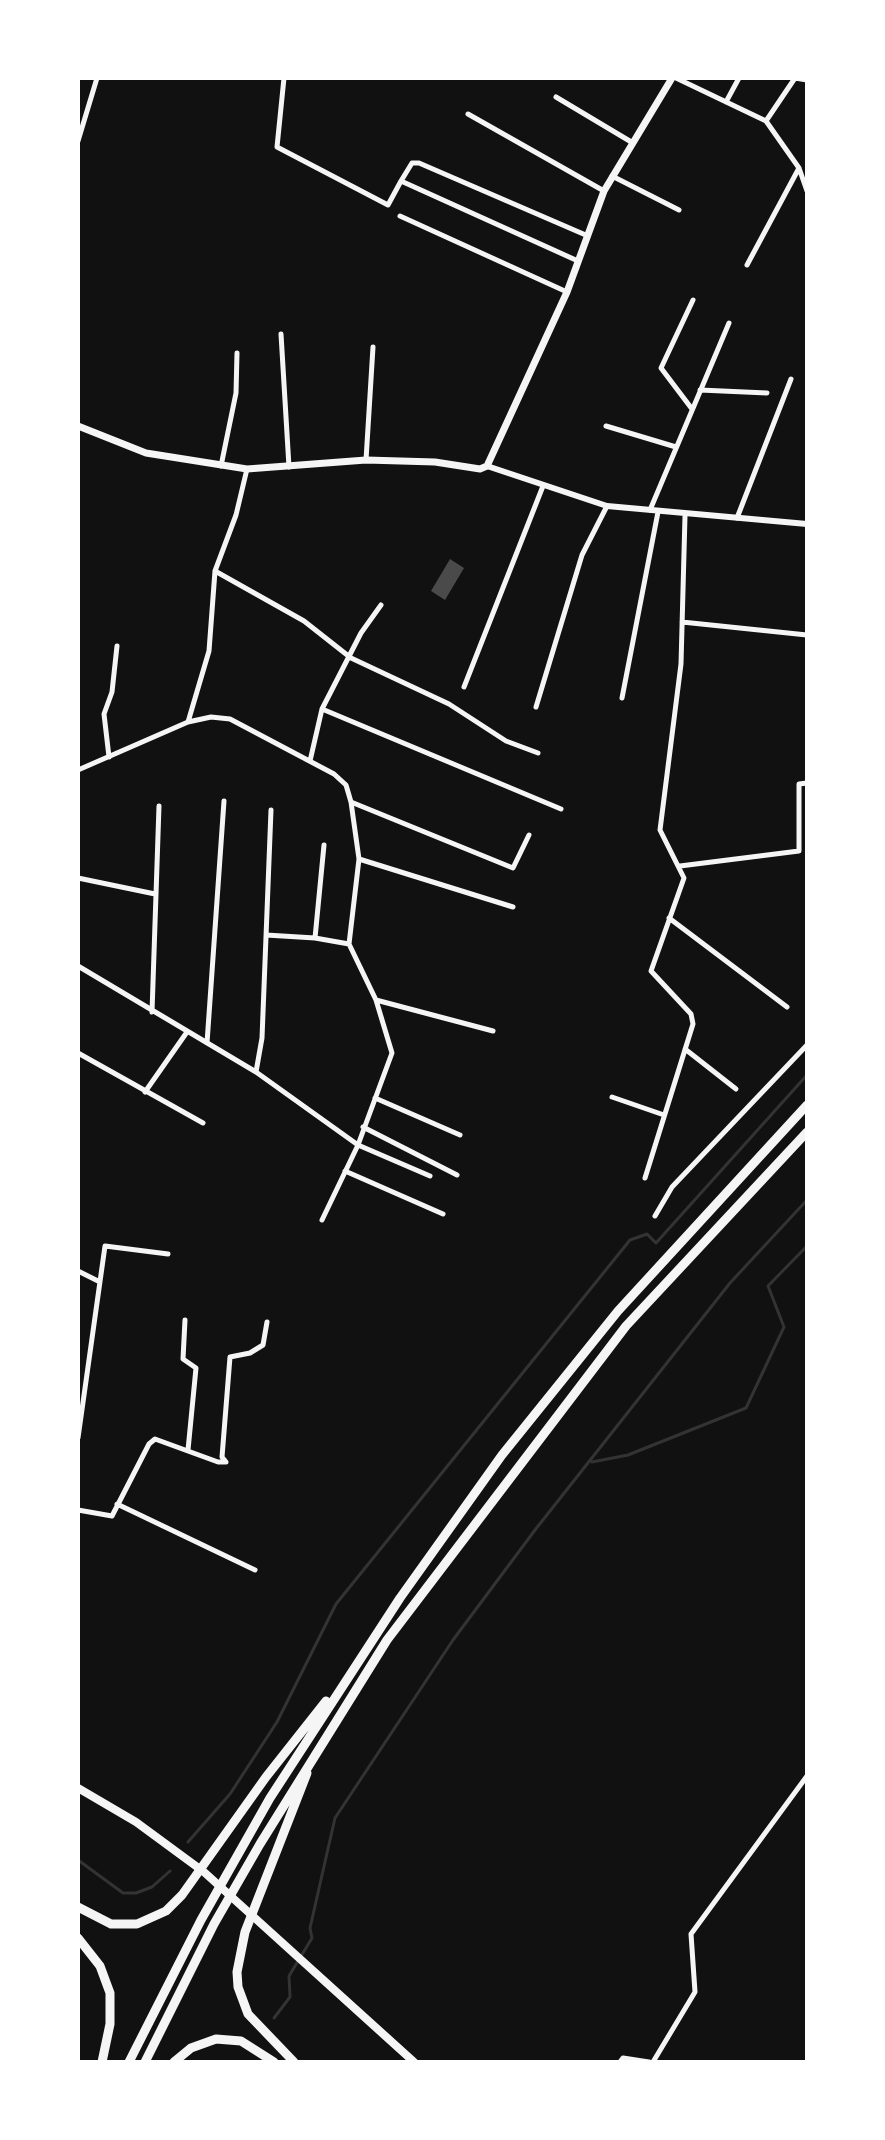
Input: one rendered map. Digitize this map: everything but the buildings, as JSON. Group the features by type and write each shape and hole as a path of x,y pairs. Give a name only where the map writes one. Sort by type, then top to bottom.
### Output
{"highway":[{"path":"129,2062 201,1920 270,1798 358,1661 502,1455 608,1323 807,1105"},
{"path":"145,2062 214,1924 317,1748 387,1640 626,1326 807,1132"},
{"path":"78,1907 111,1924 137,1924 166,1911 182,1895 266,1777 358,1661"},
{"path":"294,2062 248,2014 238,1987 237,1972 245,1932 317,1748"},
{"path":"78,1938 100,1966 110,1993 110,2024 102,2062"},
{"path":"174,2062 191,2048 216,2039 241,2041 274,2062"}],"main road":[{"path":"78,426 146,453 247,469 366,460 435,462 480,469 487,466 567,292 604,191 674,78"},
{"path":"78,1788 136,1822 204,1872 414,2062"}],"street":[{"path":"78,141 97,78"},
{"path":"284,78 277,147 388,205 412,163 419,163 588,236"},
{"path":"674,78 766,121 799,168 807,191"},
{"path":"726,102 739,78"},
{"path":"766,121 795,78 807,80"},
{"path":"556,97 633,143"},
{"path":"468,114 604,191"},
{"path":"747,265 799,168"},
{"path":"612,176 679,210"},
{"path":"401,181 578,261"},
{"path":"400,216 567,292"},
{"path":"693,300 661,368 693,409"},
{"path":"622,698 654,511 676,447 729,323"},
{"path":"281,334 289,467"},
{"path":"366,460 373,347"},
{"path":"221,466 236,393 237,353"},
{"path":"737,518 791,379"},
{"path":"700,390 767,393"},
{"path":"606,426 676,447"},
{"path":"487,466 607,506 685,516 807,524"},
{"path":"188,722 209,651 215,571 236,515 247,469"},
{"path":"464,687 543,486"},
{"path":"536,707 582,555 607,506"},
{"path":"645,1178 693,1024 691,1014 651,971 684,878 660,830 681,664 685,516"},
{"path":"215,571 304,621 351,658 449,704 461,715 506,741 538,753"},
{"path":"310,761 322,709 351,658 361,633 381,605"},
{"path":"682,622 807,635"},
{"path":"109,757 104,714 112,692 117,646"},
{"path":"322,709 561,809"},
{"path":"78,770 188,722 211,717 230,719 310,761 346,785 359,859 349,944 376,1000 392,1053 358,1145 322,1220"},
{"path":"680,866 799,851 799,784 807,783"},
{"path":"207,1043 224,801"},
{"path":"351,802 513,868 529,835"},
{"path":"152,1012 159,806"},
{"path":"256,1072 262,1038 271,810"},
{"path":"315,938 324,845"},
{"path":"359,859 513,907"},
{"path":"78,878 156,894"},
{"path":"669,918 787,1007"},
{"path":"266,935 349,944"},
{"path":"78,966 256,1072 358,1145 430,1176"},
{"path":"376,1000 493,1031"},
{"path":"145,1092 187,1032"},
{"path":"655,1216 672,1187 807,1045"},
{"path":"685,1049 736,1089"},
{"path":"78,1053 203,1123"},
{"path":"612,1097 665,1115"},
{"path":"375,1098 460,1135"},
{"path":"363,1127 457,1175"},
{"path":"345,1171 443,1214"},
{"path":"78,1438 105,1246 168,1254"},
{"path":"78,1271 98,1281"},
{"path":"185,1320 183,1359 196,1368 188,1450"},
{"path":"78,1510 112,1516 149,1444 155,1439 226,1462 222,1457 230,1357 250,1353 263,1345 267,1322"},
{"path":"117,1504 255,1570"},
{"path":"620,2062 623,2058 651,2062 692,2002 695,1992 691,1934 807,1776"}],"waterway":[{"path":"188,1842 230,1794 277,1722 336,1604 630,1240 647,1234 656,1243 807,1075"},
{"path":"274,2018 290,1997 289,1976 312,1938 310,1928 335,1818 453,1640 535,1530 730,1283 807,1200"},
{"path":"592,1462 628,1455 746,1408 784,1327 768,1286 807,1246"},
{"path":"78,1860 123,1893 136,1893 152,1887 170,1871"}]}
